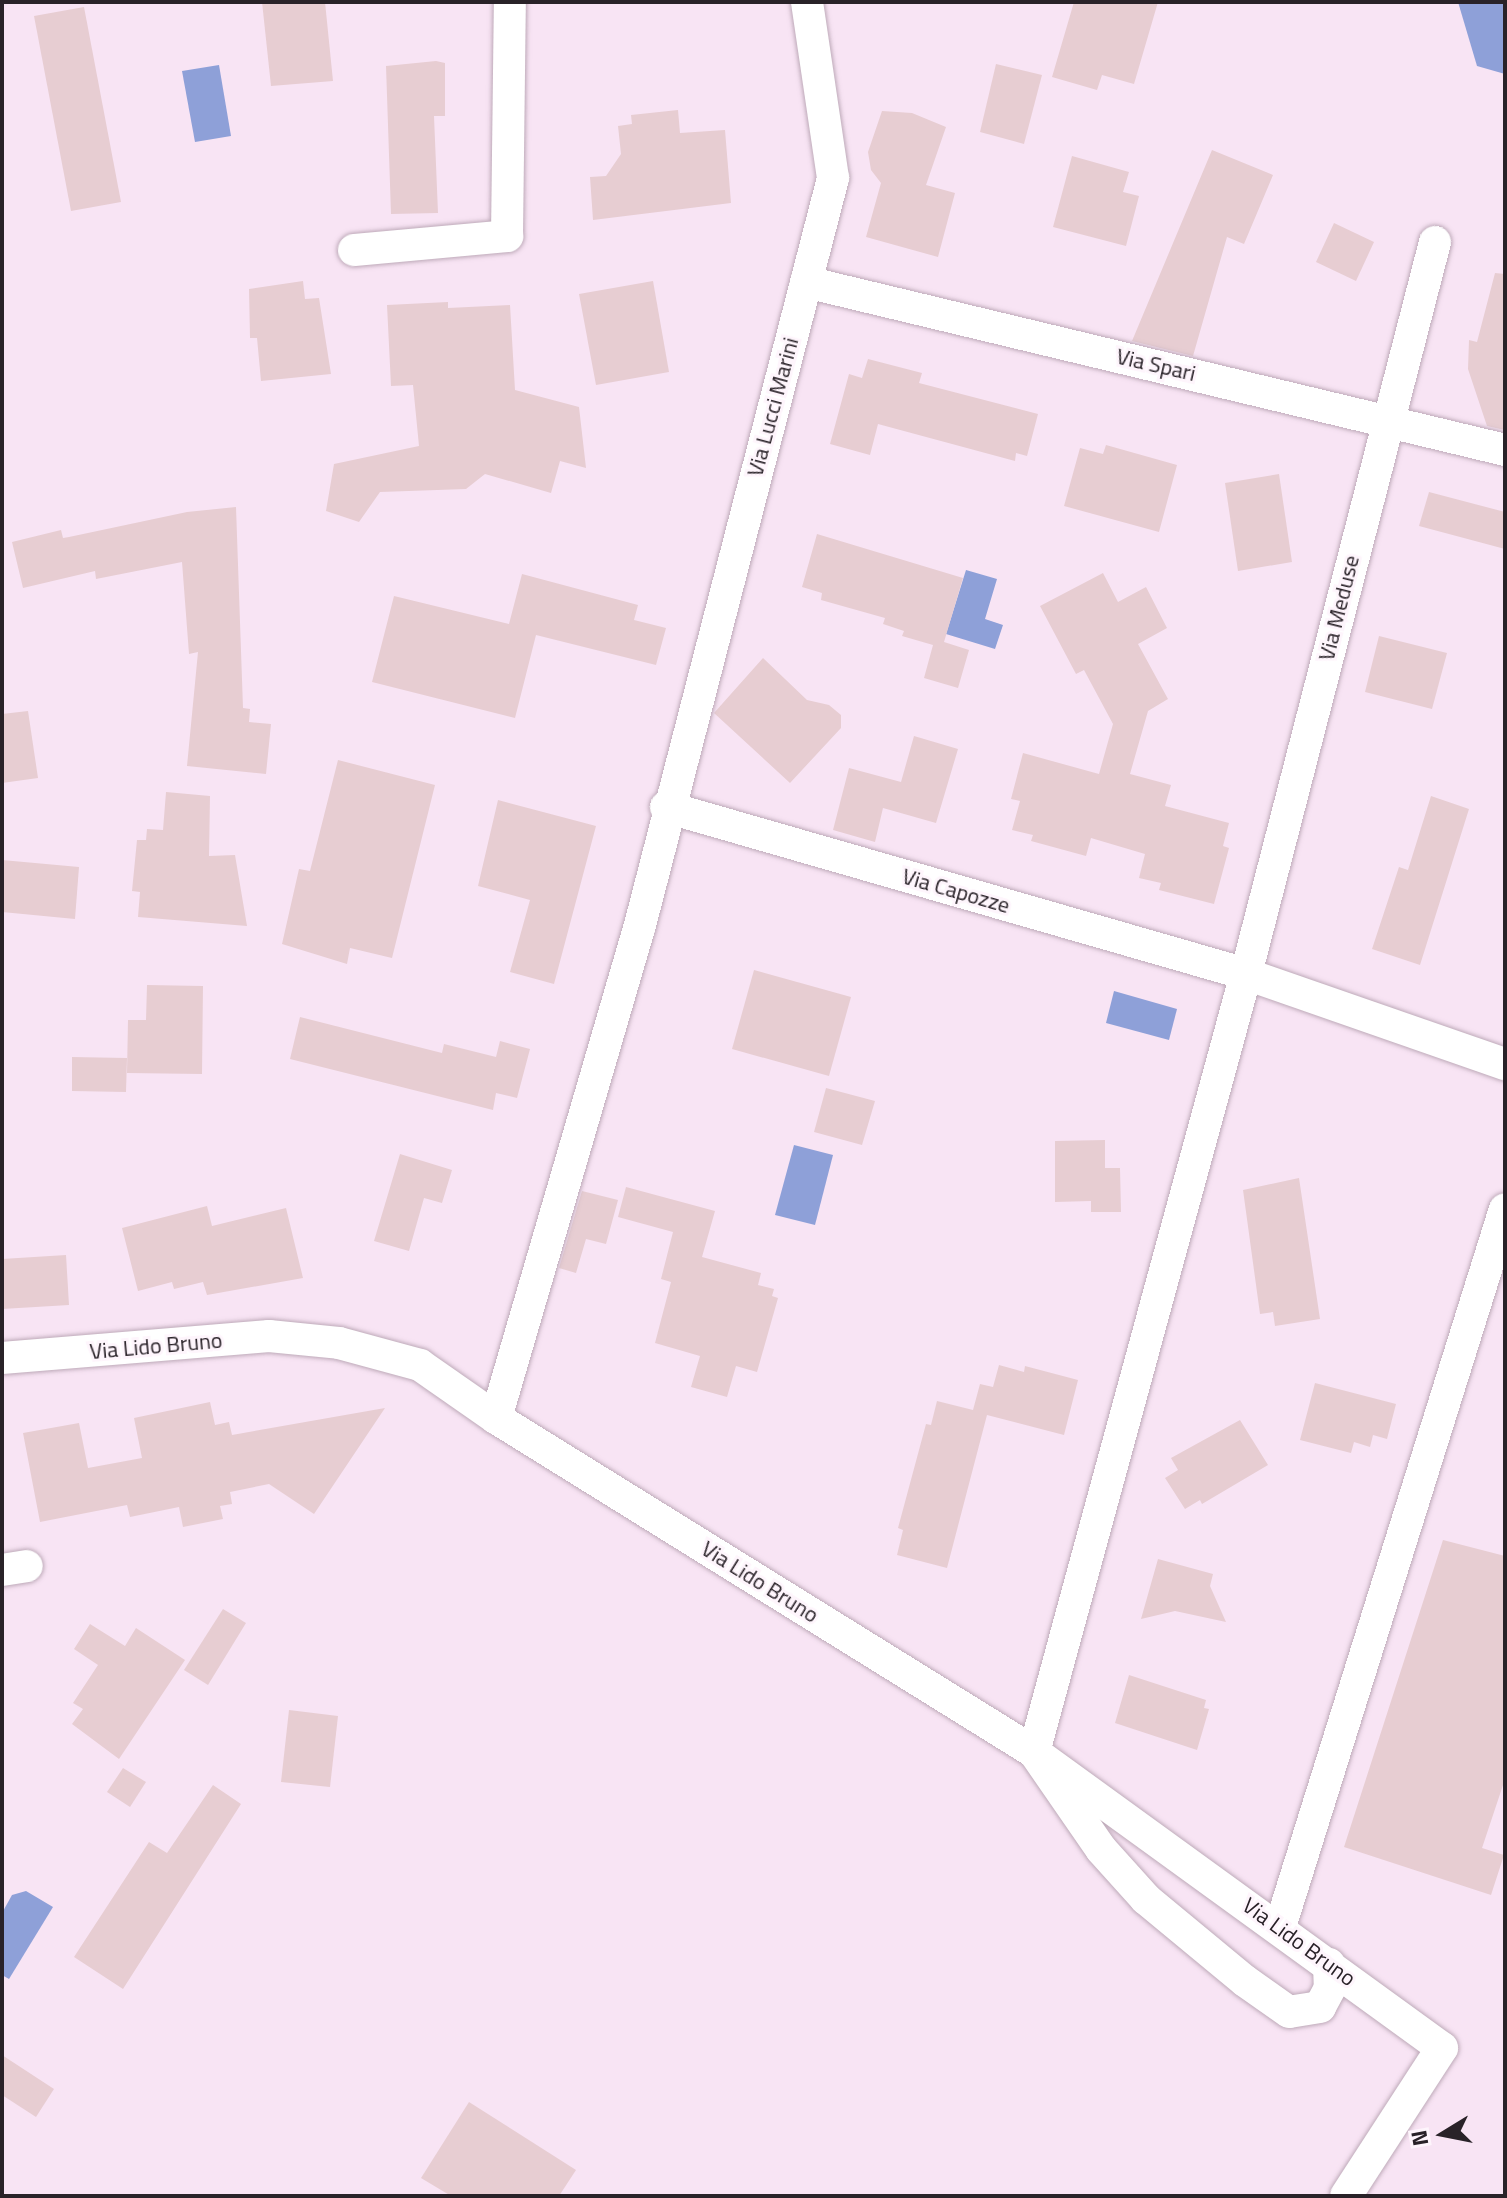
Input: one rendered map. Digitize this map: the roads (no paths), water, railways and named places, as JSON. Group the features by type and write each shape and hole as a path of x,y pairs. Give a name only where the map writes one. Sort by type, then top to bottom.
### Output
{"street":[{"path":"354,250 507,236 510,2"},
{"name":"Via Lucci Marini","path":"496,1418 640,925 666,807 833,178 807,2"},
{"name":"Via Meduse","path":"1034,1752 1246,974 1386,420 1435,242"},
{"name":"Via Spari","path":"806,282 1505,450"},
{"name":"Via Capozze","path":"666,807 1246,974 1505,1064"},
{"path":"1280,1927 1505,1209"},
{"name":"Via Lido Bruno","path":"2,1358 269,1336 339,1343 420,1365 496,1418 1034,1752 1280,1927 1442,2048 1346,2196"},
{"path":"1034,1752 1101,1849 1146,1899 1256,1989 1289,2012 1320,2007 1330,1988 1329,1964"}],"water":[{"path":"1458,2 1505,2 1505,74 1477,66"},
{"path":"219,65 231,136 195,142 182,71"},
{"path":"966,570 997,579 985,619 1003,625 995,649 946,634"},
{"path":"1114,991 1177,1009 1169,1040 1106,1023"},
{"path":"794,1145 833,1155 815,1225 775,1215"},
{"path":"26,1891 53,1907 9,1979 2,1975 2,1913 12,1895"}]}
